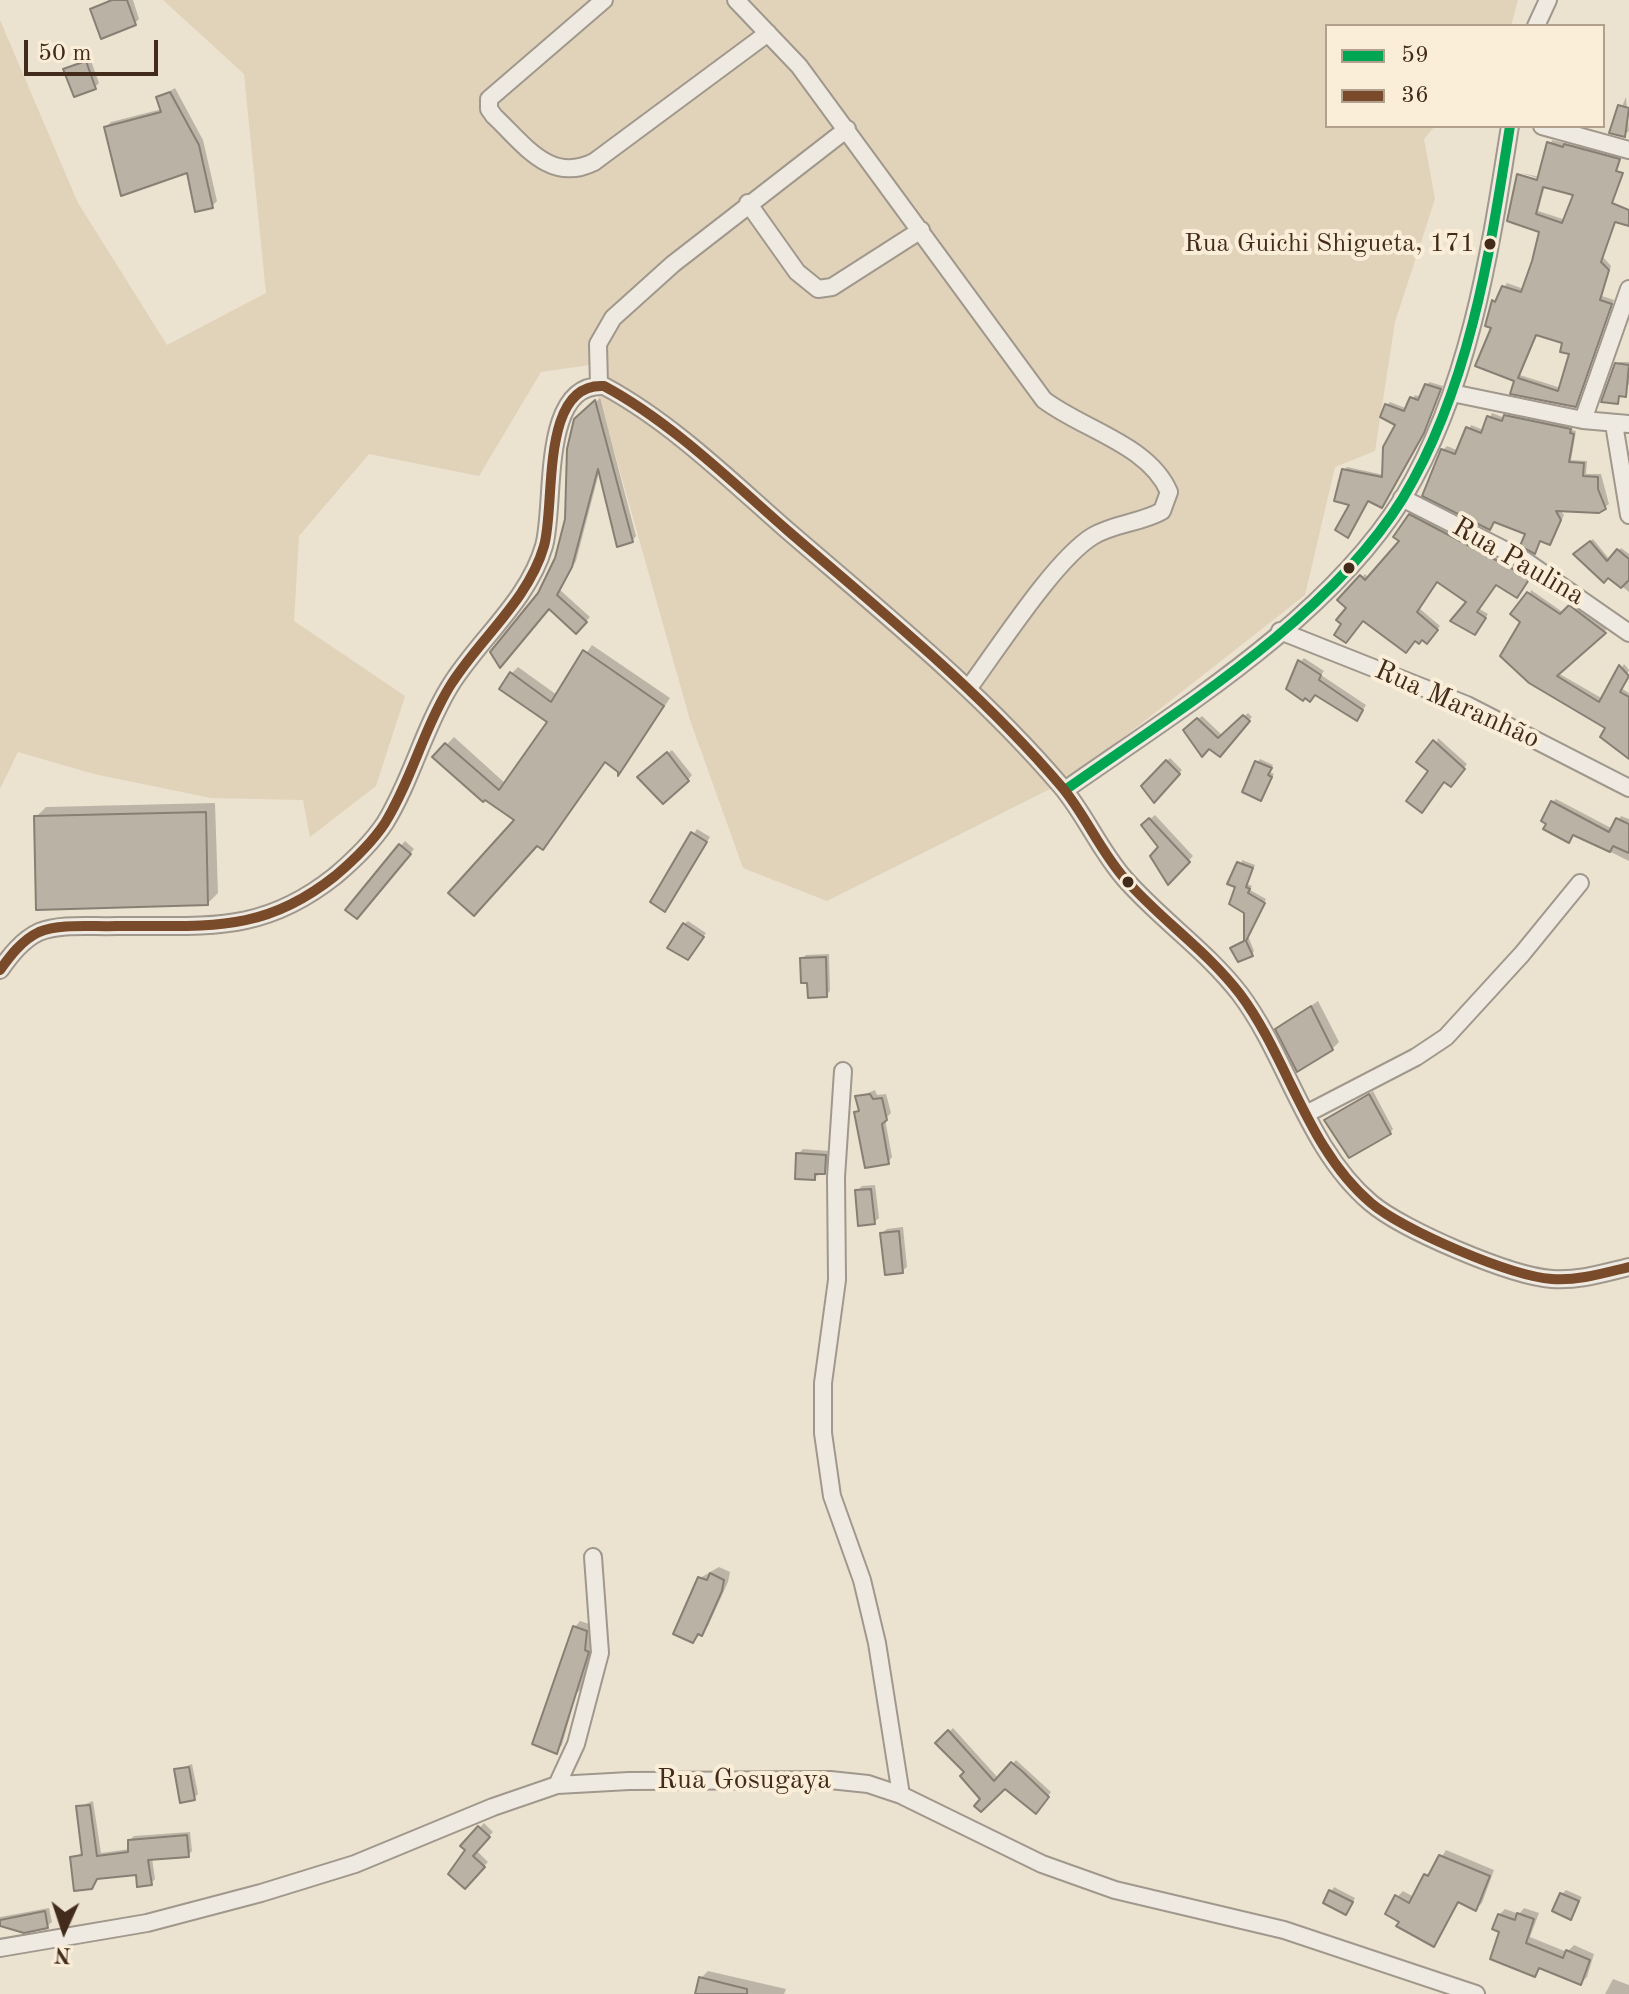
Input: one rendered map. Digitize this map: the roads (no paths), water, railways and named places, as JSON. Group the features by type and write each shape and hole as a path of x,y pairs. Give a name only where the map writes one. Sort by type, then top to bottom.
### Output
{"street":[{"path":"604,0 489,99 489,109 494,116 552,167 579,170 594,162 768,33"},
{"path":"736,0 799,66 1044,400 1068,418 1130,449 1153,465 1169,492 1162,511 1107,528 1090,538 1066,561 968,689"},
{"path":"1537,24 1548,0"},
{"path":"1065,790 1215,683 1280,631 1372,542 1402,498 1452,393 1482,279 1510,128"},
{"path":"1549,128 1629,150"},
{"path":"599,385 598,344 613,318 748,203 847,129"},
{"path":"748,203 797,272 818,289 832,287 921,230"},
{"path":"1583,420 1629,289"},
{"path":"0,970 23,942 52,929 217,925 277,913 315,892 355,860 378,834 408,783 435,714 450,686 520,595 536,566 544,545 559,425 568,405 582,389 599,385 623,396 660,424 1011,729 1065,790 1121,875 1143,899 1203,951 1242,996 1306,1114 1344,1174 1372,1204 1423,1234 1516,1272 1552,1279 1586,1277 1629,1267"},
{"path":"1452,393 1583,420 1621,424 1629,515"},
{"name":"Rua Paulina","path":"1402,498 1524,560 1629,633"},
{"name":"Rua Maranhão","path":"1280,631 1467,705 1629,788"},
{"path":"1306,1114 1416,1057 1446,1037 1522,954 1580,883"},
{"path":"843,1071 836,1177 839,1251 823,1383 823,1433 832,1496 862,1580 877,1643 901,1795"},
{"path":"557,1785 576,1744 600,1653 593,1557"},
{"name":"Rua Gosugaya","path":"0,1948 147,1923 261,1893 355,1864 493,1807 557,1785 818,1779 868,1784 901,1795 1042,1864 1115,1890 1297,1934 1476,1994"}],"place":[{"name":"Rua Guichi Shigueta, 171","path":"1490,244"}]}
